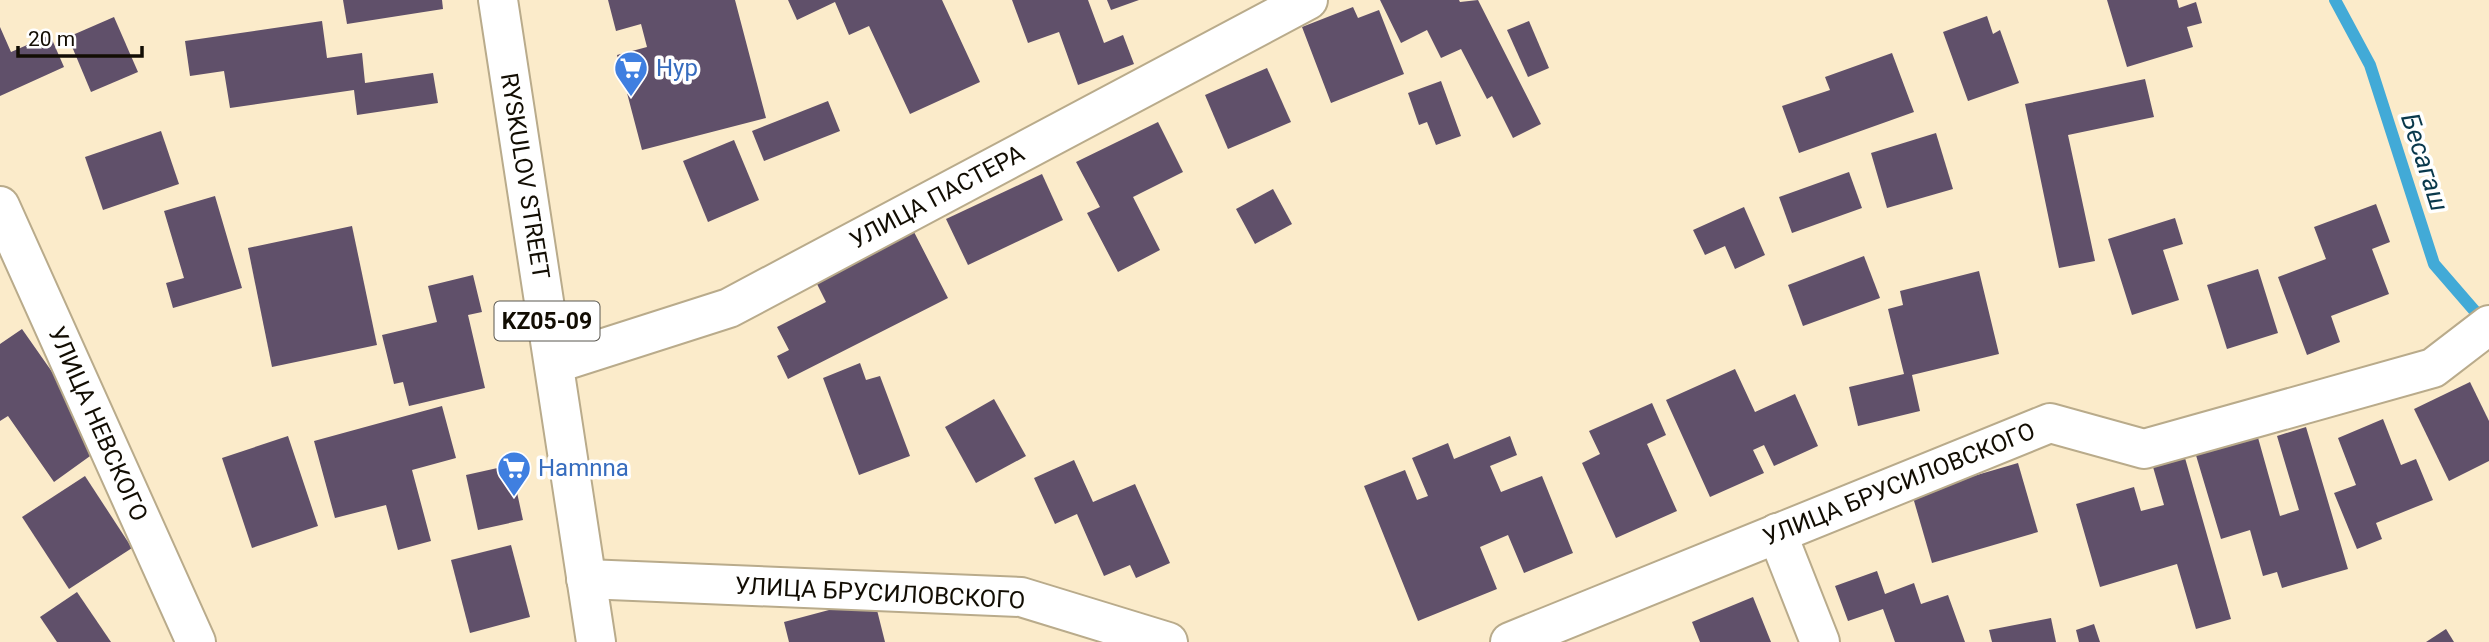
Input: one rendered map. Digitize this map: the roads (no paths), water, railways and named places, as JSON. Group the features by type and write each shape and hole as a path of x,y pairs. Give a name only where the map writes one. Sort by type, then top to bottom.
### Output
{"street":[{"name":"RYSKULOV STREET","path":"498,0 596,642"},
{"name":"УЛИЦА ПАСТЕРА","path":"554,364 729,308 1308,0"},
{"name":"УЛИЦА НЕВСКОГО","path":"0,206 196,642"},
{"name":"УЛИЦА БРУСИЛОВСКОГО","path":"1510,642 2050,424 2144,449 2433,368 2489,325"},
{"path":"1777,533 1820,642"},
{"name":"УЛИЦА БРУСИЛОВСКОГО","path":"586,579 1021,597 1168,642"}],"waterway":[{"name":"Бесагаш","path":"2335,0 2370,65 2434,264 2486,324"}],"place":[{"name":"Hyp","path":"631,98"},
{"name":"Hamnna","path":"514,498"}]}
